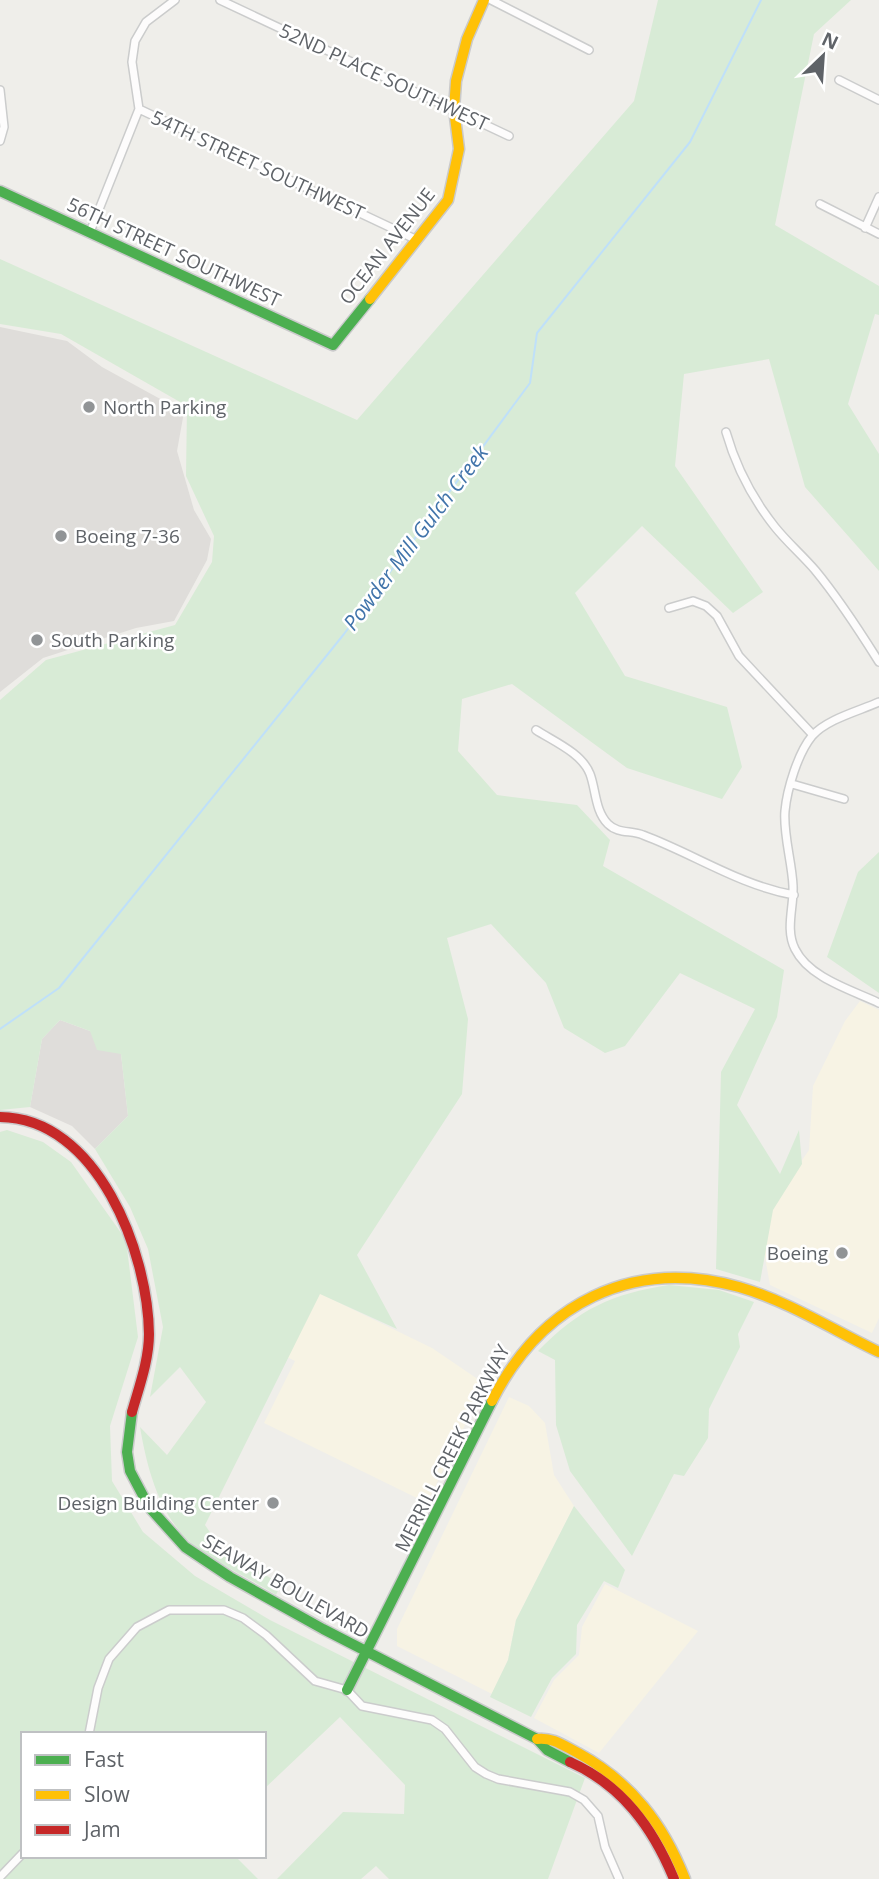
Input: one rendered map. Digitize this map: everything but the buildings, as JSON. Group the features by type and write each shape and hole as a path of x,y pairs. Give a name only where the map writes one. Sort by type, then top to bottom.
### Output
{"street":[{"path":"90,232 139,109 132,62 135,41 146,22 175,0"},
{"name":"52ND PLACE SOUTHWEST","path":"220,0 509,136"},
{"name":"OCEAN AVENUE","path":"333,345 447,200 456,175 459,143 454,109 467,36 484,0"},
{"path":"491,0 589,50"},
{"path":"839,80 879,100"},
{"path":"0,90 4,127 0,141"},
{"name":"54TH STREET SOUTHWEST","path":"139,109 415,239"},
{"name":"56TH STREET SOUTHWEST","path":"0,191 333,345"},
{"path":"865,228 879,197"},
{"path":"820,204 879,234"},
{"path":"726,432 736,465 756,500 775,527 813,567 848,612 879,662"},
{"path":"669,608 693,601 706,606 717,616 739,656 813,735"},
{"path":"879,702 841,718 813,735 799,761 785,812 793,895 789,926 794,948 807,965 879,1003"},
{"path":"536,730 581,760 590,772 600,812 608,824 617,830 640,833 763,889 793,895"},
{"path":"792,784 844,799"},
{"name":"SEAWAY BOULEVARD","path":"0,1117 29,1121 59,1136 90,1168 133,1232 142,1268 149,1341 128,1418 130,1469 138,1490 171,1534 192,1553 367,1654 537,1739 542,1748 589,1770 623,1797 654,1836 674,1879"},
{"name":"MERRILL CREEK PARKWAY","path":"347,1690 505,1375 536,1334 577,1303 596,1292 642,1279 662,1276 717,1281 763,1297 878,1350"},
{"path":"89,1732 98,1688 109,1659 136,1627 169,1610 224,1610 243,1618 267,1635 314,1681 347,1690 362,1706 432,1720 446,1729 475,1767 486,1774 498,1779 570,1792 584,1800 598,1816 605,1847 620,1879"},
{"name":"SEAWAY BOULEVARD","path":"537,1739 547,1737 593,1761 630,1788 662,1826 685,1879"},
{"path":"0,1877 21,1855"}],"shaded area":[{"path":"0,327 67,341 102,367 184,412 177,451 194,510 211,539 207,560 174,621 136,628 43,658 0,692"},
{"path":"860,1001 879,1010 879,1318 872,1333 770,1285 759,1224 809,1150 813,1086 845,1021"},
{"path":"60,1020 90,1031 121,1054 128,1116 95,1149 72,1126 30,1107 42,1039"},
{"path":"319,1293 432,1348 485,1384 427,1503 264,1423 295,1361 287,1357"},
{"path":"509,1397 529,1406 545,1423 554,1475 574,1506 516,1620 508,1660 492,1694 397,1646 397,1629"},
{"path":"605,1584 698,1631 599,1753 534,1718 554,1680 579,1655 582,1627"}],"green space":[{"path":"658,0 851,0 814,34 775,225 879,286 879,315 875,314 848,404 879,454 879,571 805,487 769,359 684,374 675,466 763,592 733,613 642,526 575,593 625,676 727,707 742,767 722,799 627,768 512,684 462,699 458,751 497,795 577,805 610,840 603,866 784,970 777,1017 737,1105 780,1174 799,1130 802,1164 773,1210 760,1282 716,1269 721,1072 755,1009 680,973 625,1046 605,1053 564,1028 546,983 491,924 447,938 468,1019 462,1094 357,1255 397,1329 320,1294 205,1525 223,1551 281,1584 276,1595 192,1544 163,1505 146,1458 140,1427 167,1455 206,1402 180,1367 150,1397 163,1327 148,1249 130,1207 95,1149 128,1116 121,1054 97,1050 90,1031 60,1020 42,1039 30,1107 0,1110 0,700 46,660 175,625 212,562 214,536 186,476 187,406 61,334 0,324 0,259 357,420 634,101"},
{"path":"879,852 879,993 827,957 858,872"},
{"path":"7,1130 43,1142 71,1162 126,1240 138,1337 110,1426 112,1481 143,1532 195,1576 270,1620 585,1778 548,1879 389,1879 376,1866 361,1879 277,1879 343,1812 404,1814 405,1785 340,1717 266,1787 266,1732 21,1732 21,1858 237,1858 258,1879 0,1879 0,1132"},
{"path":"669,1285 719,1290 754,1302 738,1334 740,1347 709,1409 708,1438 684,1476 674,1474 632,1556 570,1471 556,1425 555,1360 538,1351 568,1324 597,1306 630,1293"},
{"path":"574,1506 625,1570 618,1588 604,1581 577,1625 576,1654 552,1678 531,1717 490,1697 508,1660 516,1620"}],"waterway":[{"name":"Powder Mill Gulch Creek","path":"0,1029 59,988 344,634 530,383 537,333 690,142 761,0"}],"traffic: fast":[{"path":"0,191 333,345 370,299"},
{"path":"347,1690 492,1401"},
{"path":"132,1412 127,1452 130,1471 149,1507 185,1547 230,1577 323,1629 537,1739 547,1750 570,1762"}],"traffic: slow":[{"path":"370,299 448,200 459,149 454,109 456,81 467,39 484,0"},
{"path":"492,1401 512,1367 536,1338 563,1314 593,1296 626,1284 662,1279 699,1279 757,1293 793,1308 879,1352"},
{"path":"537,1739 553,1741 578,1753 597,1764 629,1791 655,1822 685,1879"}],"traffic: jam":[{"path":"0,1117 34,1123 64,1140 90,1165 111,1196 127,1230 139,1266 149,1334 145,1364 132,1412"},
{"path":"570,1762 605,1783 634,1810 656,1842 674,1879"}],"place":[{"name":"North Parking","path":"89,407"},
{"name":"Boeing 7-36","path":"61,536"},
{"name":"South Parking","path":"37,640"},
{"name":"Boeing","path":"842,1253"},
{"name":"Design Building Center","path":"273,1503"}]}
